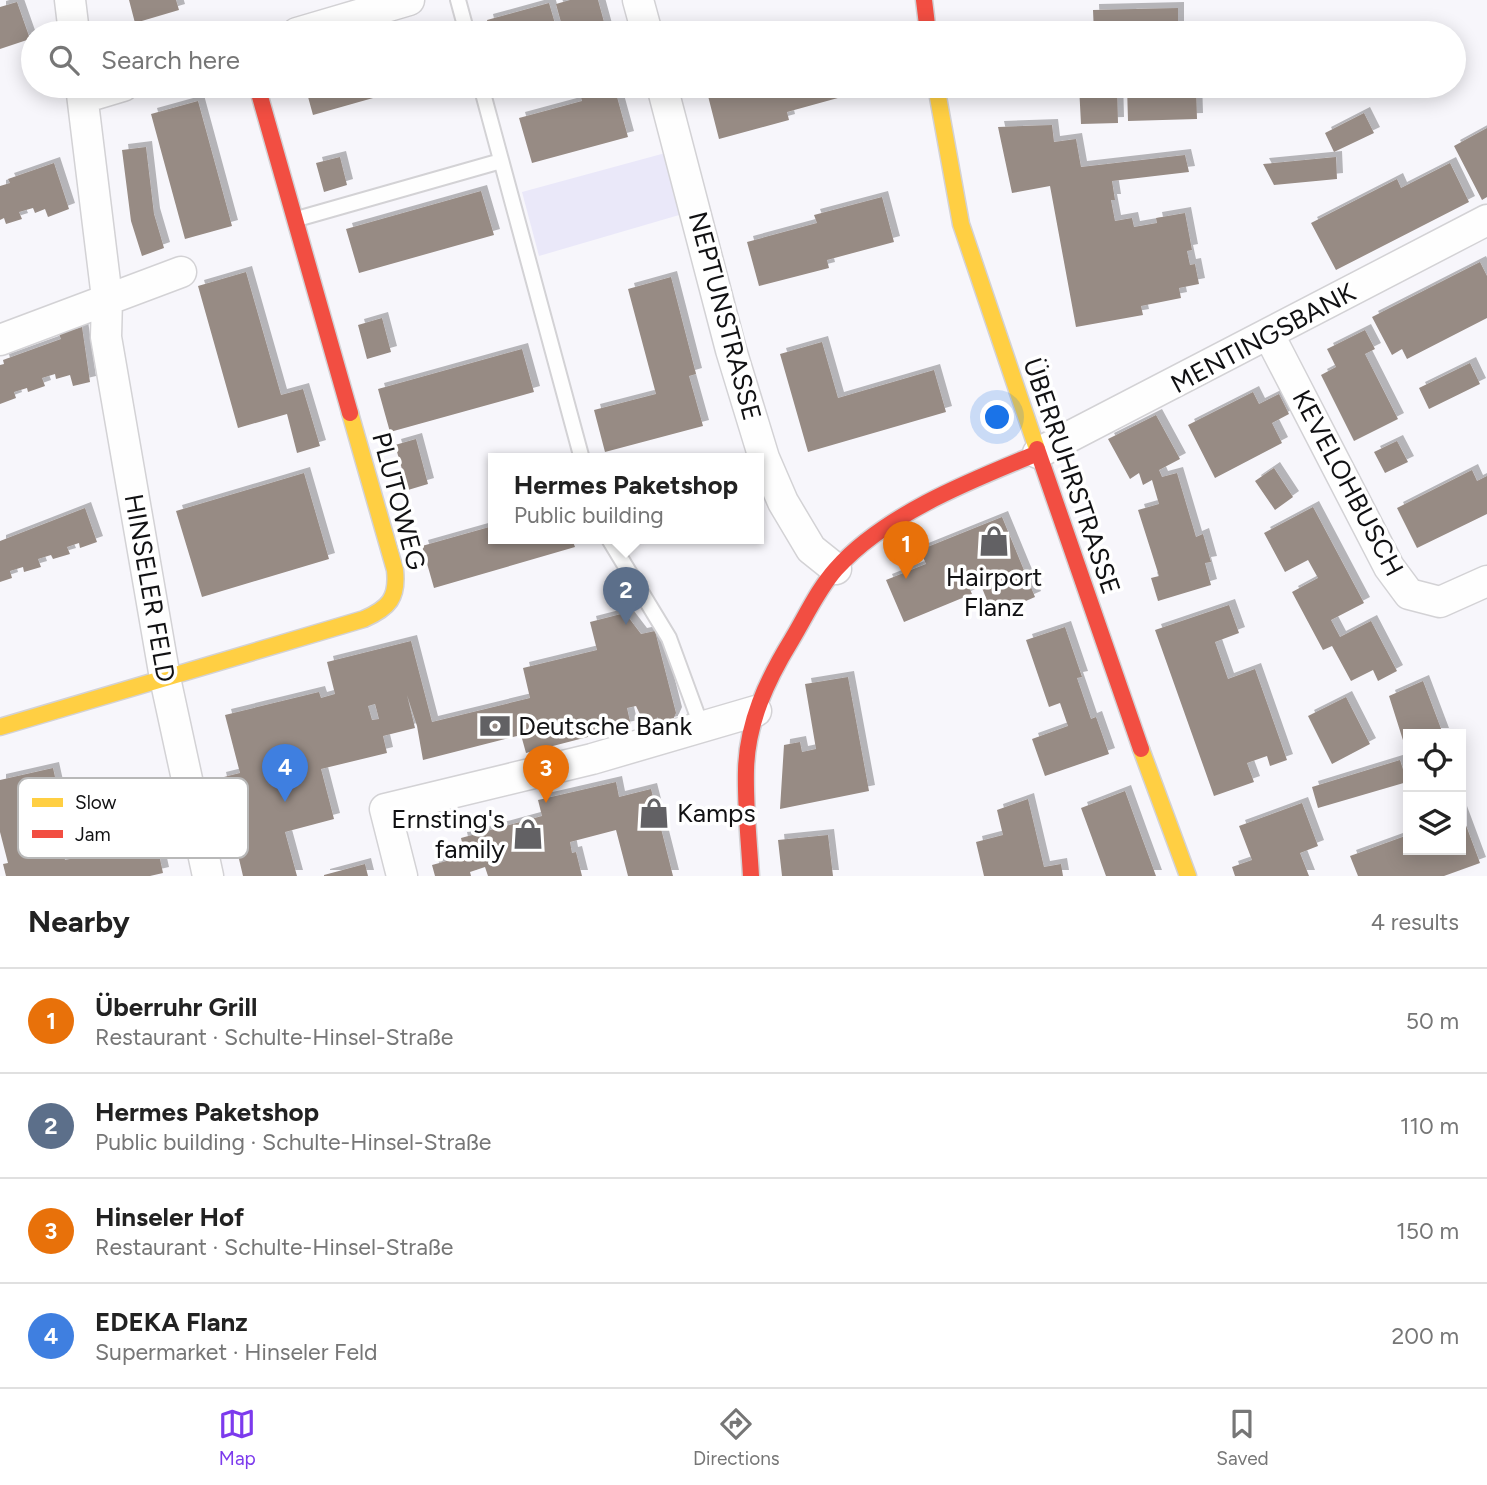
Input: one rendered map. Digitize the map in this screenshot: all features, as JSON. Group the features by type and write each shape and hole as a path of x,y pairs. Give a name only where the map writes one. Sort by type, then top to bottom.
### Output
{"street":[{"path":"70,0 73,21"},
{"path":"338,21 409,0"},
{"path":"638,0 644,21"},
{"path":"924,0 927,21"},
{"name":"HINSELER FELD","path":"83,98 107,298 106,337 165,678 187,778"},
{"name":"PLUTOWEG","path":"165,678 364,619 389,607 396,598 395,570 261,98"},
{"name":"NEPTUNSTRASSE","path":"665,98 731,350 762,453"},
{"name":"ÜBERRUHRSTRASSE","path":"938,98 961,224 1038,453 1188,876"},
{"name":"MENTINGSBANK","path":"1038,453 1487,220"},
{"path":"0,340 181,272"},
{"name":"KEVELOHBUSCH","path":"1269,335 1390,567 1409,594 1440,602 1487,581"},
{"path":"751,876 746,768 756,711 771,673 836,569 880,532 919,508 981,476 1038,453"},
{"name":"NEPTUNSTRASSE","path":"764,458 783,502 811,549 836,569"},
{"path":"0,727 165,678"},
{"path":"402,876 385,809 592,759 756,711"},
{"name":"HINSELER FELD","path":"204,858 208,876"}],"lane":[{"path":"458,0 464,21"},
{"path":"484,98 580,453"},
{"path":"296,219 501,161"},
{"path":"612,544 669,638 702,727"}],"shaded area":[{"path":"669,152 686,213 539,256 522,192"}],"building":[{"path":"129,0 176,0 179,10 134,21"},
{"path":"570,0 598,0 604,21 561,21 556,4"},
{"path":"17,2 24,21 21,21 21,42 0,49 0,7"},
{"path":"549,3 554,21 487,21"},
{"path":"1178,8 1178,21 1093,21 1093,10"},
{"path":"308,98 373,98 313,115"},
{"path":"581,98 617,98 628,137 532,163 519,118 582,101"},
{"path":"709,98 838,98 787,112 789,120 719,139"},
{"path":"1080,98 1117,98 1118,123 1081,124"},
{"path":"1127,98 1196,98 1197,119 1128,121"},
{"path":"198,101 232,226 185,239 151,114"},
{"path":"1364,113 1374,133 1334,152 1325,133"},
{"path":"1052,125 1054,142 1076,139 1081,167 1185,155 1189,172 1112,181 1115,200 1111,200 1115,221 1132,218 1134,227 1157,223 1156,218 1185,213 1192,250 1187,251 1190,265 1195,264 1199,284 1179,288 1181,298 1141,306 1143,315 1076,327 1050,186 1012,193 998,127"},
{"path":"1487,128 1487,197 1482,200 1454,146"},
{"path":"146,147 154,214 164,248 142,256 131,221 122,150"},
{"path":"340,157 347,185 324,192 316,163"},
{"path":"1336,157 1337,179 1274,185 1263,164"},
{"path":"54,163 69,209 48,217 45,209 35,213 33,208 19,212 22,219 6,224 4,218 0,220 0,186 10,183 8,179"},
{"path":"1450,163 1469,202 1336,270 1311,223 1397,179 1401,188"},
{"path":"481,191 494,235 359,273 346,229"},
{"path":"882,197 894,242 827,260 829,268 759,286 747,242 817,223 814,215"},
{"path":"1480,262 1487,276 1487,318 1407,359 1402,349 1392,355 1372,317"},
{"path":"246,272 281,395 303,389 320,446 297,453 287,414 238,428 198,286"},
{"path":"671,277 696,374 689,376 703,426 605,452 594,410 656,394 628,289"},
{"path":"382,318 391,352 367,359 358,325"},
{"path":"82,327 90,382 73,386 70,375 56,379 55,374 42,378 45,386 28,392 27,388 14,392 16,398 0,404 0,365 4,364 3,360 61,339 59,334"},
{"path":"1365,330 1375,349 1365,354 1398,419 1354,441 1321,375 1336,367 1327,349"},
{"path":"822,342 838,398 934,370 946,412 808,452 780,354"},
{"path":"522,349 534,392 390,432 378,389"},
{"path":"1470,363 1480,384 1429,409 1419,388"},
{"path":"1253,392 1259,404 1279,394 1289,414 1272,423 1282,443 1215,478 1188,425"},
{"path":"1156,415 1180,459 1159,470 1162,477 1177,473 1196,537 1203,534 1211,562 1205,563 1211,585 1158,601 1151,578 1159,576 1138,510 1159,504 1152,480 1143,485 1139,473 1130,479 1108,439"},
{"path":"416,439 428,484 408,490 395,445"},
{"path":"1397,441 1408,462 1385,473 1374,452"},
{"path":"1274,468 1293,497 1275,510 1255,481"},
{"path":"1472,470 1477,481 1487,476 1487,514 1417,548 1397,508"},
{"path":"304,473 329,559 202,597 176,511"},
{"path":"1313,507 1364,603 1331,620 1340,637 1371,621 1397,671 1378,681 1373,670 1351,681 1332,646 1323,650 1292,592 1318,578 1308,560 1285,572 1264,533"},
{"path":"85,508 97,542 80,548 79,543 67,547 70,554 53,559 51,555 38,559 41,567 24,572 23,567 10,571 12,578 0,582 0,541"},
{"path":"1002,517 1035,597 993,615 980,583 969,587 972,594 904,622 886,580 926,564 920,550"},
{"path":"488,527 488,544 574,544 575,547 434,588 422,546"},
{"path":"1229,605 1239,633 1215,642 1228,679 1255,669 1287,760 1270,766 1267,756 1247,763 1254,782 1214,796 1155,630"},
{"path":"625,613 641,634 655,631 676,713 672,722 663,724 657,717 656,726 647,729 636,706 627,708 631,726 526,753 521,735 423,760 417,726 407,695 415,728 383,736 387,753 321,769 334,819 285,832 297,876 243,876 239,858 248,858 248,778 220,778 240,773 225,715 319,692 321,698 335,694 327,662 411,641 432,722 530,698 523,668 597,650 590,622","holes":["375,704 379,719 372,720 368,706"]},
{"path":"1065,627 1082,677 1077,678 1091,719 1096,717 1109,754 1045,776 1032,739 1068,726 1060,703 1049,707 1026,640"},
{"path":"848,677 869,791 780,809 784,745 800,742 802,752 816,749 805,684"},
{"path":"1423,681 1441,729 1403,729 1403,740 1389,696"},
{"path":"1346,697 1370,744 1332,764 1308,716"},
{"path":"1400,760 1403,769 1403,783 1318,808 1312,787"},
{"path":"53,768 55,778 18,778 18,858 160,858 163,873 150,876 6,876 3,864 8,863 0,832 0,780"},
{"path":"616,782 619,797 651,789 673,876 628,876 616,830 570,842 572,853 576,852 582,876 488,876 485,867 470,872 471,876 435,876 432,865 465,856 461,838 542,816 538,800"},
{"path":"1125,791 1156,876 1106,876 1081,808"},
{"path":"1028,799 1044,867 1061,864 1063,876 984,876 976,842 1003,835 997,810"},
{"path":"1302,803 1318,846 1300,853 1309,876 1235,876 1232,867 1252,860 1239,826"},
{"path":"1466,825 1480,863 1444,876 1358,876 1350,856 1403,837 1403,855 1466,855"},
{"path":"828,835 833,876 782,876 778,840"},
{"path":"365,864 368,876 324,876 324,875"}],"traffic: slow":[{"path":"938,98 961,224 1037,449"},
{"path":"0,727 364,619 386,606 395,588 395,570 350,413"},
{"path":"1141,749 1188,876"}],"traffic: jam":[{"path":"924,0 927,21"},
{"path":"260,98 350,413"},
{"path":"1037,449 1141,749"},
{"path":"751,876 746,783 747,753 754,719 774,671 823,585 856,549 904,515 958,487 1038,453"}],"place":[{"name":"Hairport Flanz","path":"994,541"},
{"name":"Überruhr Grill","path":"906,579"},
{"name":"Hermes Paketshop","path":"626,625"},
{"name":"Deutsche Bank","path":"495,726"},
{"name":"EDEKA Flanz","path":"285,802"},
{"name":"Hinseler Hof","path":"546,803"},
{"name":"Kamps","path":"654,813"},
{"name":"Ernsting's family","path":"528,834"}]}
